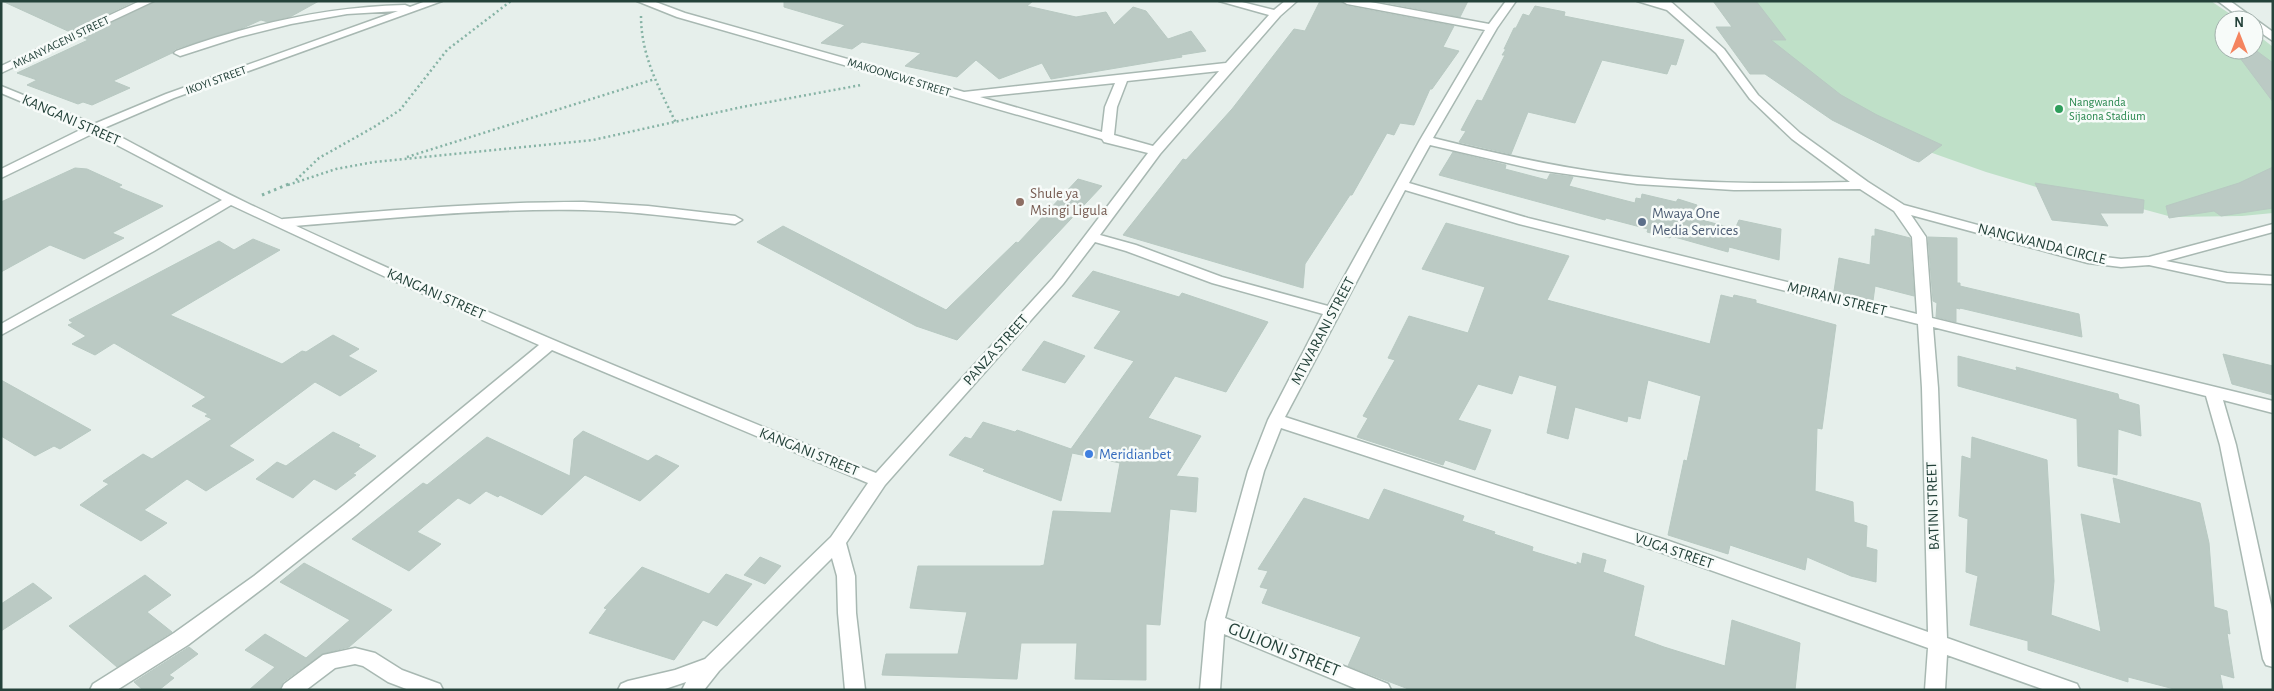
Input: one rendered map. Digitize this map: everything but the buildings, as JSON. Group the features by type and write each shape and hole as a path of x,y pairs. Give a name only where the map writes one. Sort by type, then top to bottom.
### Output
{"street":[{"name":"MKANYAGENI STREET","path":"1,70 149,1"},
{"path":"311,15 338,1"},
{"name":"IKOYI STREET","path":"1,174 94,128 170,96 438,1"},
{"name":"MAKOONGWE STREET","path":"642,1 681,15 900,76 1156,152"},
{"path":"1224,1 1276,14"},
{"name":"PANZA STREET","path":"692,690 712,665 837,542 879,481 1058,282 1156,152 1229,66 1276,14 1292,1"},
{"path":"1347,1 1492,28"},
{"name":"MTWARANI STREET","path":"1210,690 1215,622 1256,471 1276,420 1332,312 1426,140 1492,28 1511,1"},
{"path":"1642,1 1667,4"},
{"path":"2223,1 2236,10"},
{"name":"NANGWANDA CIRCLE","path":"1667,4 1720,50 1754,97 1796,136 1898,208 2088,259 2121,263 2149,261 2273,228"},
{"path":"180,53 254,29 311,15 372,8 419,8"},
{"path":"957,94 1005,92 1229,66"},
{"path":"1108,139 1110,108 1114,95 1124,77"},
{"name":"KANGANI STREET","path":"1,89 94,128 236,203 410,283 550,344 879,481"},
{"path":"1426,140 1535,165 1623,179 1725,186 1863,185"},
{"name":"MPIRANI STREET","path":"1402,186 1524,221 2212,391 2273,408"},
{"path":"1,330 149,248 236,203"},
{"path":"284,224 485,208 563,206 598,207 735,220"},
{"name":"NANGWANDA CIRCLE","path":"1898,208 1919,237 1926,321"},
{"path":"1093,237 1139,251 1217,280 1332,312"},
{"path":"2149,261 2208,274 2255,280 2273,280"},
{"name":"BATINI STREET","path":"1926,321 1930,388 1938,643 1935,690"},
{"path":"100,690 181,639 267,575 350,510 550,344"},
{"path":"2212,391 2228,444 2273,659"},
{"name":"VUGA STREET","path":"1276,420 1663,546 2070,690"},
{"path":"837,542 846,576 847,613 855,690"},
{"name":"GULIONI STREET","path":"1215,622 1381,690"},
{"path":"291,690 330,661 354,656 368,659 394,676 433,690"},
{"path":"628,690 675,678 712,665"}],"path":[{"path":"296,180 304,169 317,159 401,109 426,74 454,44 511,1"},
{"path":"642,1 640,34 645,58 676,123"},
{"path":"236,203 296,180 340,168 569,143 676,123 761,103 900,76"},
{"path":"400,160 655,79"}],"green space":[{"name":"Nangwanda Sijaona Stadium","path":"1731,1 2211,1 2224,10 2214,10 2214,60 2264,60 2264,40 2273,47 2273,213 2242,216 2172,217 2109,200 2043,189 1986,172 1921,149 1825,97"}],"place":[{"name":"Nangwanda Sijaona Stadium","path":"2059,109"},
{"name":"Shule ya Msingi Ligula","path":"1020,202"},
{"name":"Mwaya One Media Services","path":"1642,222"},
{"name":"Meridianbet","path":"1089,454"}]}
